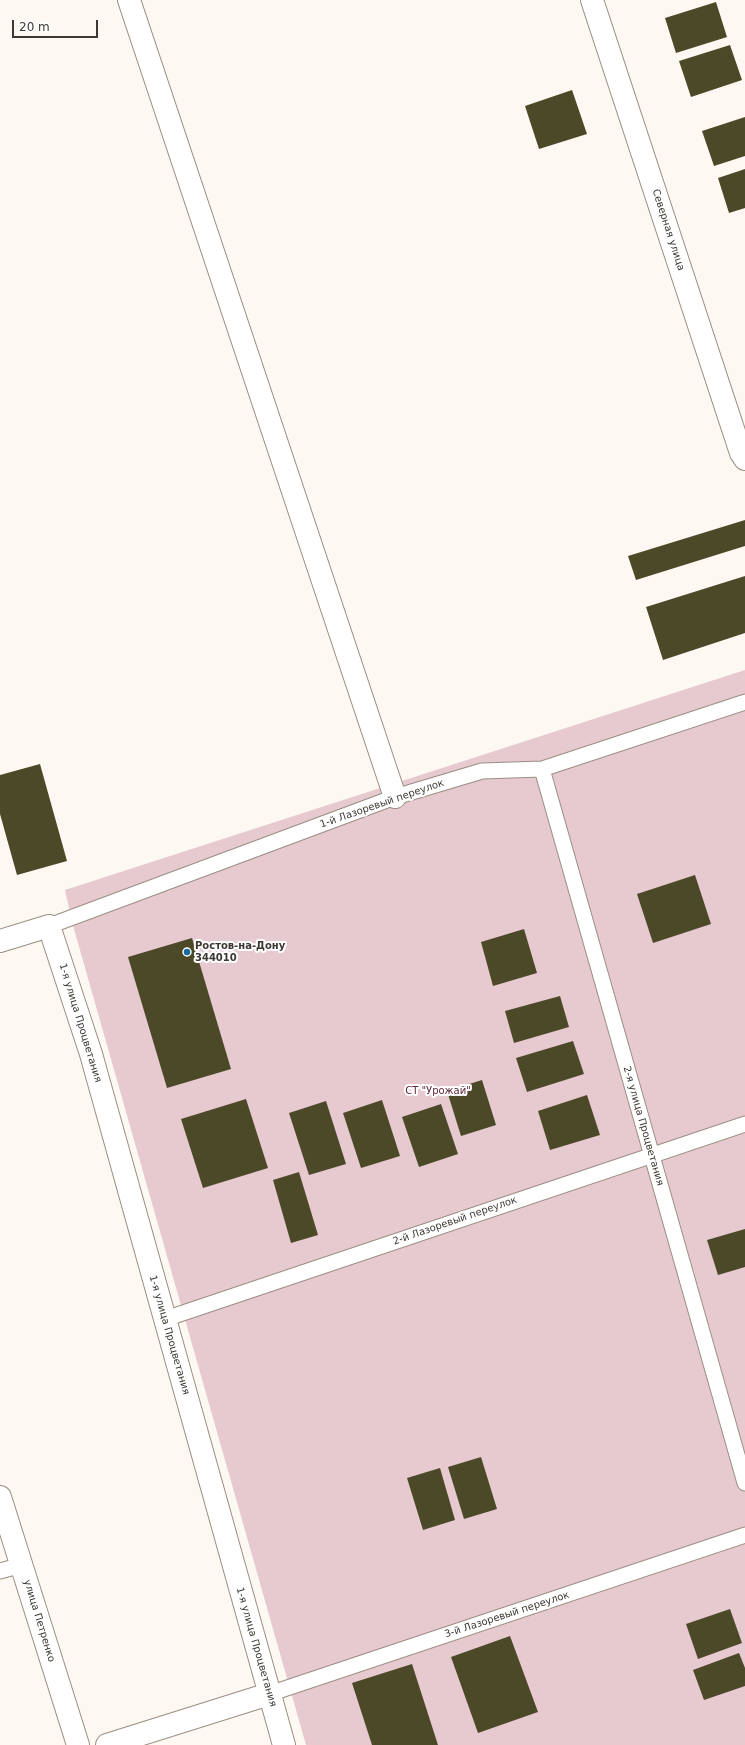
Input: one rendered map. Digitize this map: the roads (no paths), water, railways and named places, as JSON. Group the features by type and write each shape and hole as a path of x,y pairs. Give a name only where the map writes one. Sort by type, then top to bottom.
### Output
{"street":[{"path":"130,0 395,797"},
{"name":"Северная улица","path":"592,0 741,453 745,459"},
{"path":"0,940 49,926"},
{"name":"1-я улица Процветания","path":"49,926 91,1054 284,1745"},
{"name":"улица Петренко","path":"0,1497 78,1745"},
{"path":"107,1745 269,1694"}],"lane":[{"name":"1-й Лазоревый переулок","path":"49,926 395,797 482,771 542,769 745,702"},
{"name":"2-я улица Процветания","path":"542,769 745,1483"},
{"name":"2-й Лазоревый переулок","path":"165,1319 651,1154 745,1124"},
{"name":"3-й Лазоревый переулок","path":"269,1694 745,1535"},
{"path":"0,1571 22,1564"}],"place":[{"name":"Ростов-на-Дону 344010","path":"187,952"}],"park label":[{"name":"СТ \"Урожай\"","path":"438,1091"}]}
